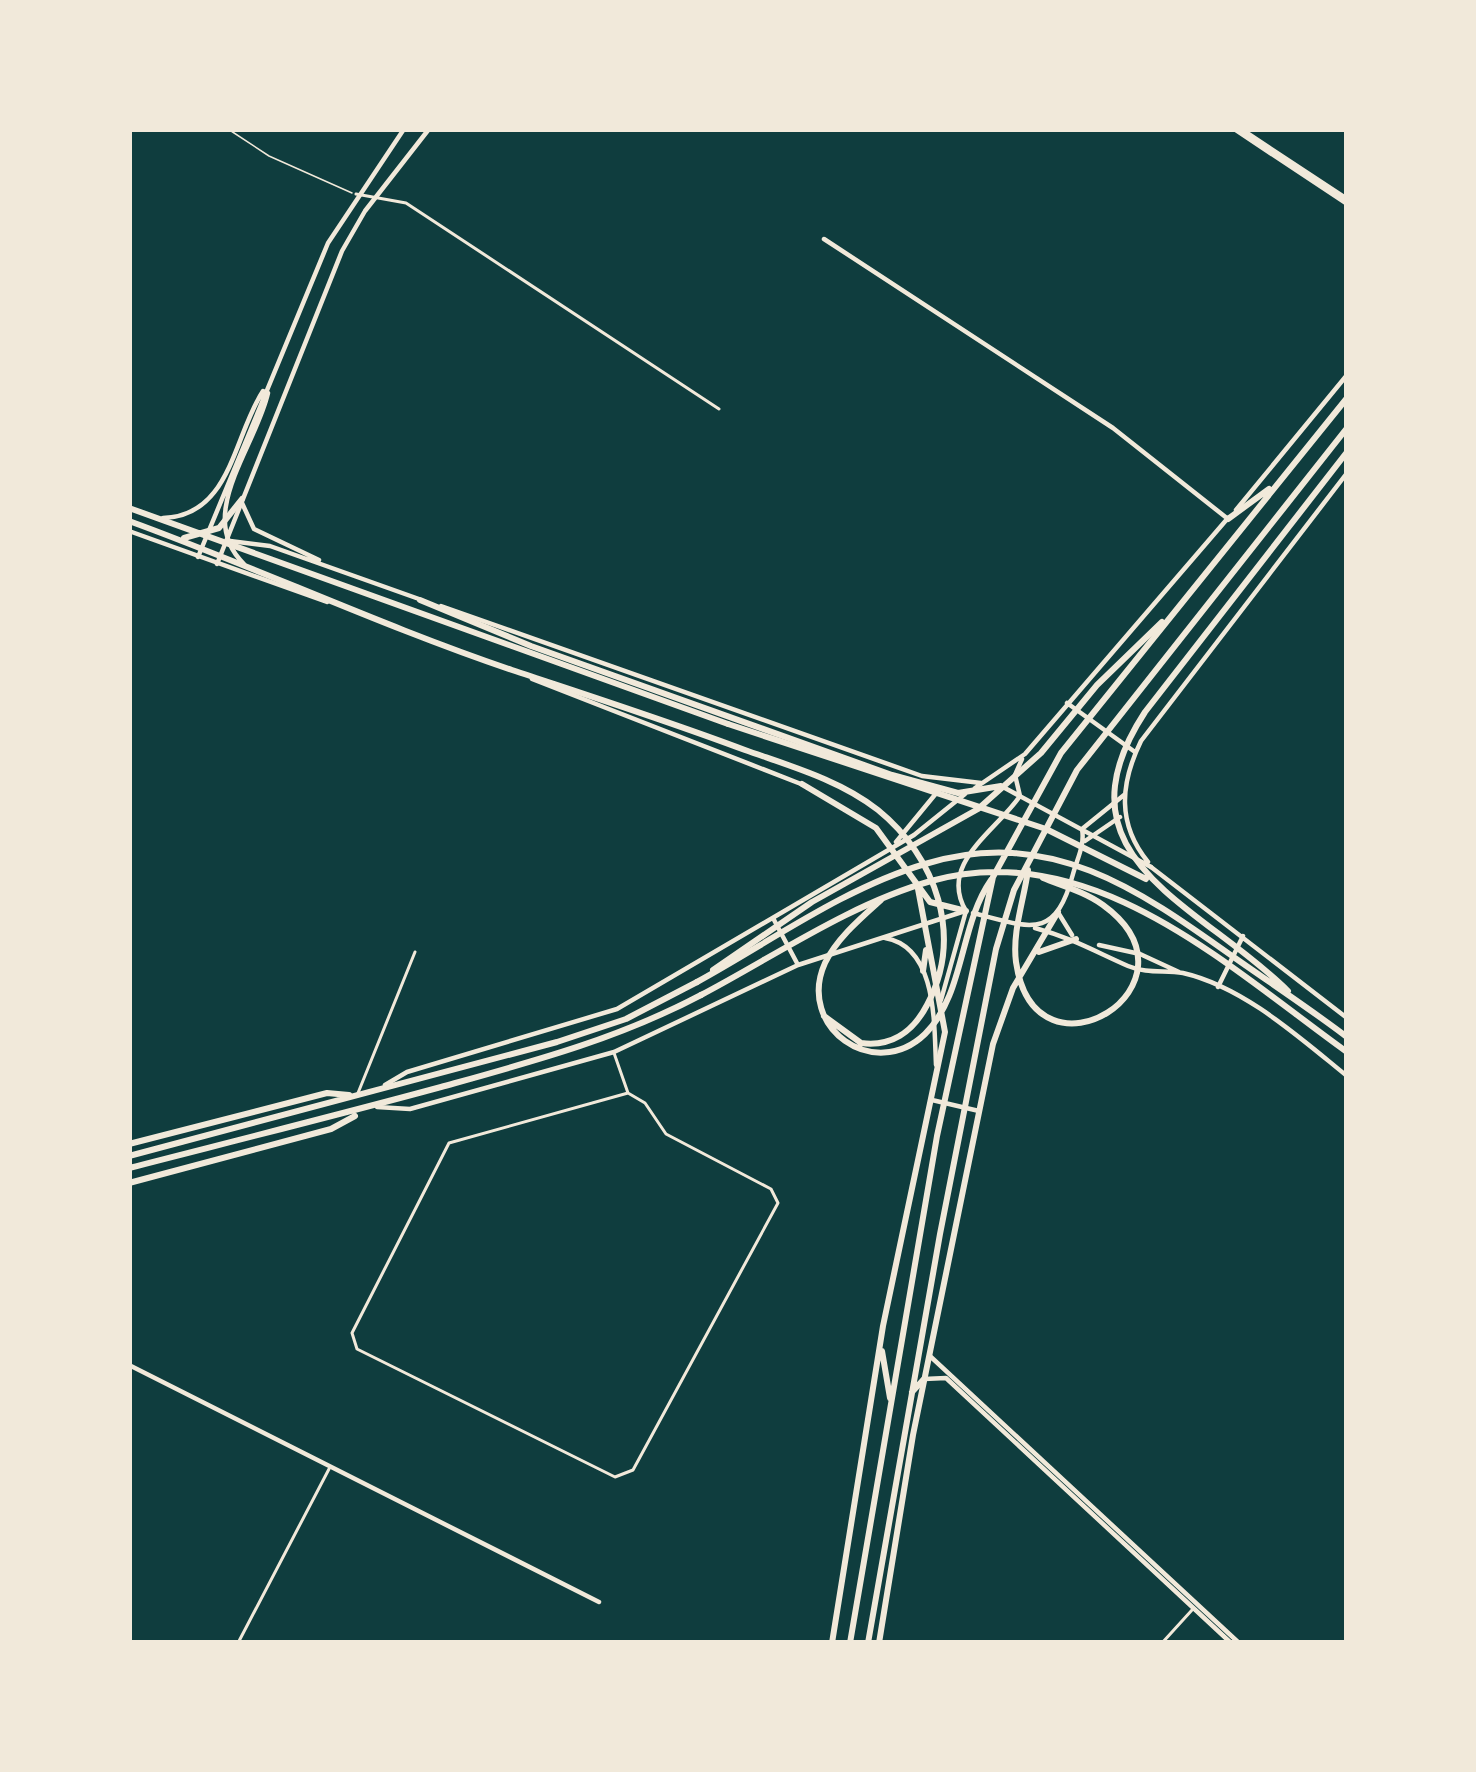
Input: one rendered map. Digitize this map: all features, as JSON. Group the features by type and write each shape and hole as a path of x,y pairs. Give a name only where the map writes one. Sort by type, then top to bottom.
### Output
{"main road":[{"path":"882,899 825,962 819,994 832,1031 858,1050 887,1053 913,1044 942,1010 970,921 1061,753 1347,398"},
{"path":"868,1643 910,1394 996,949 1033,848 1076,770 1347,428"},
{"path":"1347,452 1128,740 1114,790 1118,835 1138,868 1347,1037"},
{"path":"1228,519 1282,479"},
{"path":"174,538 207,534 223,526 242,499"},
{"path":"129,508 728,724 1046,829 1170,893"},
{"path":"129,521 219,560 841,788 879,811 920,855 935,885 943,925 941,966 925,1009 897,1038 873,1044 847,1037 824,1016"},
{"path":"420,600 531,646 950,792 983,792 1010,782"},
{"path":"697,982 812,902 968,816 1010,782 1162,622"},
{"path":"802,784 852,809 892,847 918,889 936,905 966,911"},
{"path":"1033,848 1016,942 1022,985 1052,1018 1076,1024 1101,1019 1126,999 1136,978 1128,933 1101,904 1034,875"},
{"path":"129,1156 599,1028 697,982 897,874 946,859 994,853 1069,862 1123,882 1294,997"},
{"path":"129,1183 331,1129 409,1096 607,1039 882,899 956,875 1034,875 1083,884 1133,904 1347,1052"},
{"path":"832,1643 886,1371 900,1345 993,878"},
{"path":"918,889 926,951 923,971"},
{"path":"879,1643 924,1379 1001,1013 1058,912"},
{"path":"1032,959 1046,946 1076,938"},
{"path":"850,1643 890,1399 881,1342 945,1025 926,951"},
{"path":"129,1144 327,1093 355,1095"},
{"path":"129,1168 360,1113"},
{"path":"920,1343 929,1355"},
{"path":"910,1394 924,1379"}],"street":[{"path":"129,531 199,552 313,274 356,194 404,129"},
{"path":"342,606 219,560 327,284 376,196 428,129"},
{"path":"1238,129 1347,201"},
{"path":"356,194 406,203 719,409"},
{"path":"824,238 1113,428 1228,519"},
{"path":"379,1089 407,1072 617,1009 892,847 991,781 1024,754 1347,375"},
{"path":"159,519 192,514 215,494 270,382"},
{"path":"245,566 226,541 223,526 270,382"},
{"path":"1151,866 1131,842 1124,813 1135,752 1160,712 1347,473"},
{"path":"242,499 245,518 254,529 330,566"},
{"path":"226,541 270,546 330,566 946,782 991,781 1151,866 1347,1018"},
{"path":"516,671 590,706 802,784"},
{"path":"1067,703 1135,752"},
{"path":"1020,796 1015,776 1024,754"},
{"path":"892,847 946,782"},
{"path":"1082,829 1124,795"},
{"path":"941,1000 966,911 956,888 958,872 1020,796"},
{"path":"1084,841 1124,813"},
{"path":"1035,928 1058,912 1084,841 1082,829"},
{"path":"377,1107 410,1109 614,1052 798,965 966,911 1140,954 1218,987 1260,1011 1347,1076"},
{"path":"1058,912 1076,938"},
{"path":"773,918 798,965"},
{"path":"1218,987 1244,935"},
{"path":"879,938 926,951"},
{"path":"906,944 923,971 936,1065"},
{"path":"1093,944 1148,972 1181,973"},
{"path":"355,1095 415,952"},
{"path":"614,1052 628,1093 645,1103 666,1134 771,1189 778,1203 633,1470 615,1477 357,1349 352,1333 448,1143 628,1093"},
{"path":"929,1100 979,1112"},
{"path":"929,1355 1195,1606"},
{"path":"129,1365 598,1602"},
{"path":"924,1379 944,1377 1235,1643"},
{"path":"238,1643 329,1468"},
{"path":"1162,1643 1195,1606"}],"lane":[{"path":"228,129 269,156 356,194"}]}
